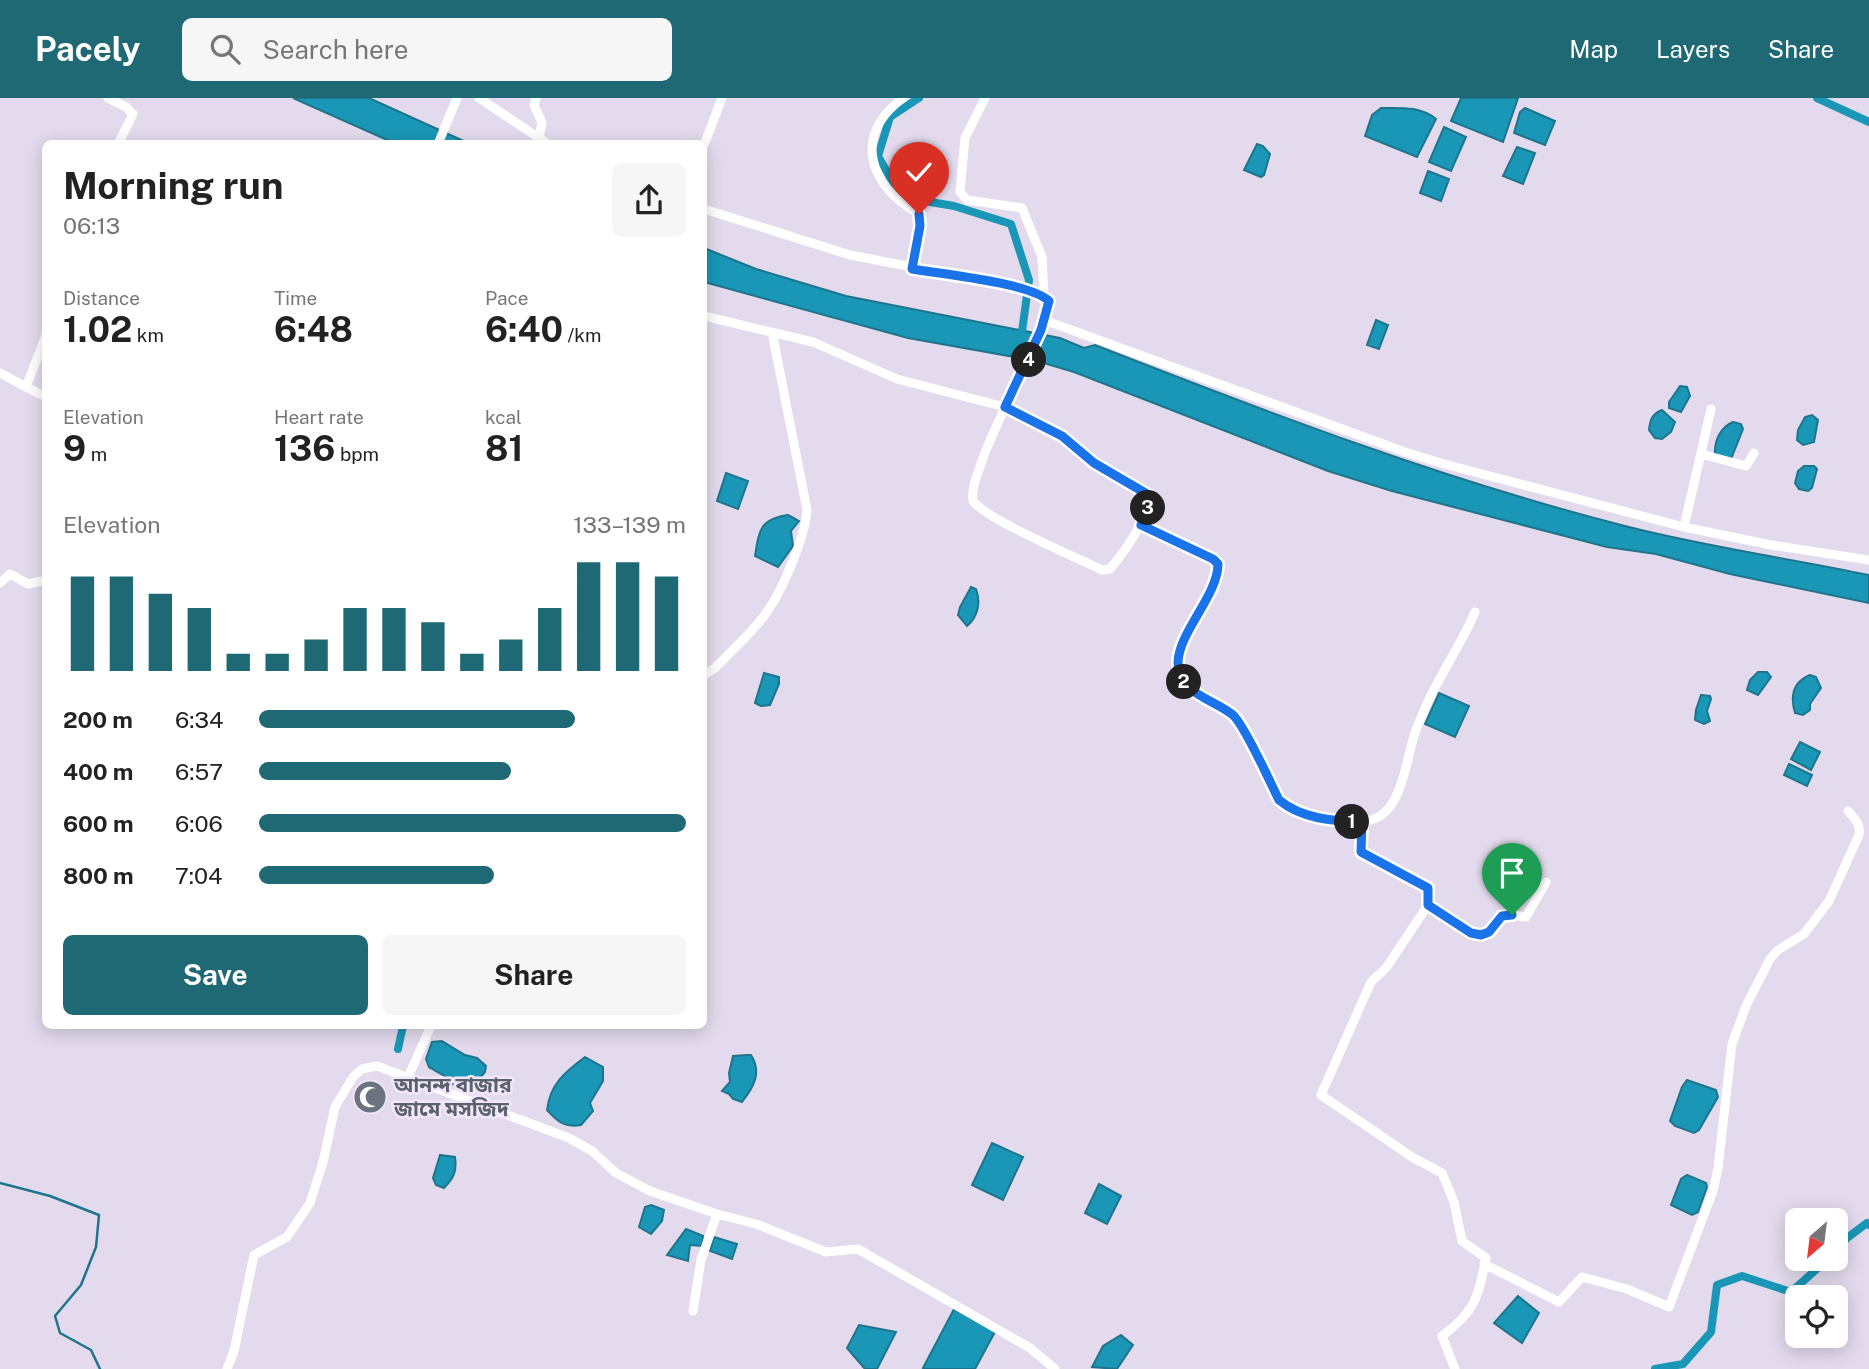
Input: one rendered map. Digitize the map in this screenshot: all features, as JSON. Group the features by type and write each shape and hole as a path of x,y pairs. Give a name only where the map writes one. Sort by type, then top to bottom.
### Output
{"street":[{"path":"108,98 126,107 132,114 120,140"},
{"path":"440,140 457,98"},
{"path":"479,98 542,140"},
{"path":"536,98 534,105 542,123 543,140"},
{"path":"706,140 722,98"},
{"path":"903,98 885,113 877,125 873,161 877,174 901,203 919,214 920,226 912,269"},
{"path":"985,98 965,138 960,191 967,200 1022,208 1042,257 1041,294"},
{"path":"707,210 839,253 1041,294 1050,304 1025,368 1005,407 988,442 976,476 972,501 978,508 1105,570 1112,567 1141,525 1150,502 1147,494 1094,463 1062,436 1005,407 897,379 813,342 707,317"},
{"path":"1044,320 1405,452 1684,527 1771,545 1869,560"},
{"path":"707,672 715,668 769,610 793,560 806,521 807,510 772,332"},
{"path":"26,387 42,345"},
{"path":"0,373 42,395"},
{"path":"1684,527 1711,408"},
{"path":"1701,454 1746,466 1754,453"},
{"path":"1141,525 1213,559 1218,564 1214,581 1181,649 1178,662 1184,681 1199,697 1238,721 1279,800 1286,806 1321,818 1362,822 1379,817 1388,810 1395,797 1424,710 1475,612"},
{"path":"0,583 10,574 28,584 42,582"},
{"path":"1485,1264 1559,1302 1582,1277 1627,1289 1669,1307 1716,1180 1732,1044 1746,1006 1770,959 1778,950 1804,934 1829,901 1859,835 1857,821 1848,811"},
{"path":"1362,822 1361,852 1428,888 1428,905 1386,968 1371,982 1321,1095 1412,1157 1442,1173 1454,1202 1462,1241 1486,1258 1477,1299 1462,1322 1443,1336 1455,1369"},
{"path":"1428,905 1471,933 1481,935 1489,932 1502,916 1526,917 1546,883"},
{"path":"408,1077 430,1029"},
{"path":"227,1369 234,1351 254,1255 287,1237 310,1203 323,1162 335,1107 362,1069 377,1066 569,1138 592,1151 607,1167 631,1182 685,1204 755,1224 826,1252 858,1249 1030,1348 1055,1369"},
{"path":"693,1311 701,1260 717,1214"}],"water":[{"path":"293,98 369,98 461,140 387,140"},
{"path":"1461,98 1518,98 1503,142 1451,121"},
{"path":"1381,108 1417,110 1436,119 1417,157 1365,136 1372,115"},
{"path":"1525,108 1555,121 1545,145 1514,133 1520,112"},
{"path":"1444,127 1466,137 1451,171 1429,162"},
{"path":"1257,144 1270,154 1261,177 1244,170"},
{"path":"1517,147 1535,153 1523,184 1503,176"},
{"path":"1428,171 1449,179 1441,201 1420,193"},
{"path":"707,249 756,269 846,296 1060,338 1084,348 1095,345 1357,444 1557,508 1686,540 1869,575 1869,603 1730,574 1656,554 1607,547 1392,491 1328,471 1074,372 1037,361 908,338 707,283"},
{"path":"1376,320 1388,325 1379,349 1367,345"},
{"path":"1680,386 1687,387 1690,396 1681,412 1669,408 1669,402"},
{"path":"1662,410 1675,422 1671,432 1662,439 1655,438 1649,430 1652,418"},
{"path":"1812,415 1818,420 1814,442 1803,445 1797,440 1798,430 1805,417"},
{"path":"1733,422 1741,424 1743,429 1731,459 1715,455 1719,436 1725,427"},
{"path":"1804,466 1814,466 1817,469 1812,488 1808,491 1799,489 1795,483 1798,471"},
{"path":"726,473 748,481 738,509 717,501"},
{"path":"788,515 799,521 791,531 793,546 778,567 755,556 758,539 766,523"},
{"path":"971,587 976,589 978,604 974,618 967,626 958,615"},
{"path":"1758,672 1767,672 1771,677 1758,695 1747,690 1750,680"},
{"path":"764,673 779,677 779,684 770,705 761,706 755,703"},
{"path":"1810,675 1816,677 1821,688 1810,704 1810,710 1803,715 1795,713 1794,690"},
{"path":"1439,693 1469,706 1455,737 1425,724"},
{"path":"1701,695 1710,696 1711,699 1707,711 1710,721 1704,724 1695,720"},
{"path":"1800,742 1820,752 1811,770 1791,759"},
{"path":"1789,764 1812,775 1807,786 1784,775"},
{"path":"442,1041 465,1055 477,1058 486,1066 480,1078 460,1078 457,1086 445,1081 446,1077 429,1067 426,1059 432,1042"},
{"path":"751,1055 756,1067 755,1079 742,1102 722,1091 730,1082 733,1056"},
{"path":"585,1057 603,1067 603,1081 590,1103 593,1111 581,1125 566,1125 547,1110 551,1093 560,1079"},
{"path":"1687,1080 1716,1090 1718,1097 1699,1130 1694,1133 1675,1126 1670,1121"},
{"path":"992,1143 1023,1157 1003,1200 972,1185"},
{"path":"440,1155 455,1157 454,1174 444,1188 436,1185 433,1178"},
{"path":"1687,1175 1706,1183 1707,1187 1698,1212 1692,1215 1671,1205 1681,1179"},
{"path":"1099,1184 1121,1196 1107,1224 1085,1213"},
{"path":"651,1205 664,1210 662,1221 651,1234 639,1227 645,1207"},
{"path":"686,1229 703,1236 702,1246 690,1245 688,1261 667,1255"},
{"path":"714,1237 737,1244 732,1259 710,1251"},
{"path":"1518,1296 1539,1313 1522,1343 1494,1323"},
{"path":"954,1309 995,1332 975,1369 923,1368"},
{"path":"859,1325 896,1332 877,1369 865,1369 847,1348"},
{"path":"1121,1335 1133,1345 1117,1369 1092,1367 1103,1346"}],"waterway":[{"path":"919,98 890,117 878,156 901,197 954,206 1011,224 1029,280 1021,339"},
{"path":"1817,98 1869,122"},
{"path":"398,1049 402,1029"},
{"path":"0,1183 50,1196 99,1215 96,1247 81,1285 55,1316 60,1333 91,1350 100,1369"},
{"path":"1848,1237 1867,1223 1869,1225"},
{"path":"1655,1369 1683,1364 1711,1332 1717,1285 1742,1276 1791,1292 1814,1271"}],"place":[{"name":"আনন্দ বাজার জামে মসজিদ","path":"370,1097"}],"route":[{"path":"919,214 920,226 912,269 1018,288 1045,295 1049,301 1041,330 1005,407 1062,436 1088,459 1147,494 1150,502 1141,525 1213,559 1218,564 1214,581 1181,649 1178,662 1180,672 1184,681 1199,697 1233,715 1238,721 1279,800 1286,806 1310,816 1362,822 1361,852 1428,888 1428,905 1471,933 1481,935 1489,932 1502,916 1512,915"}]}
